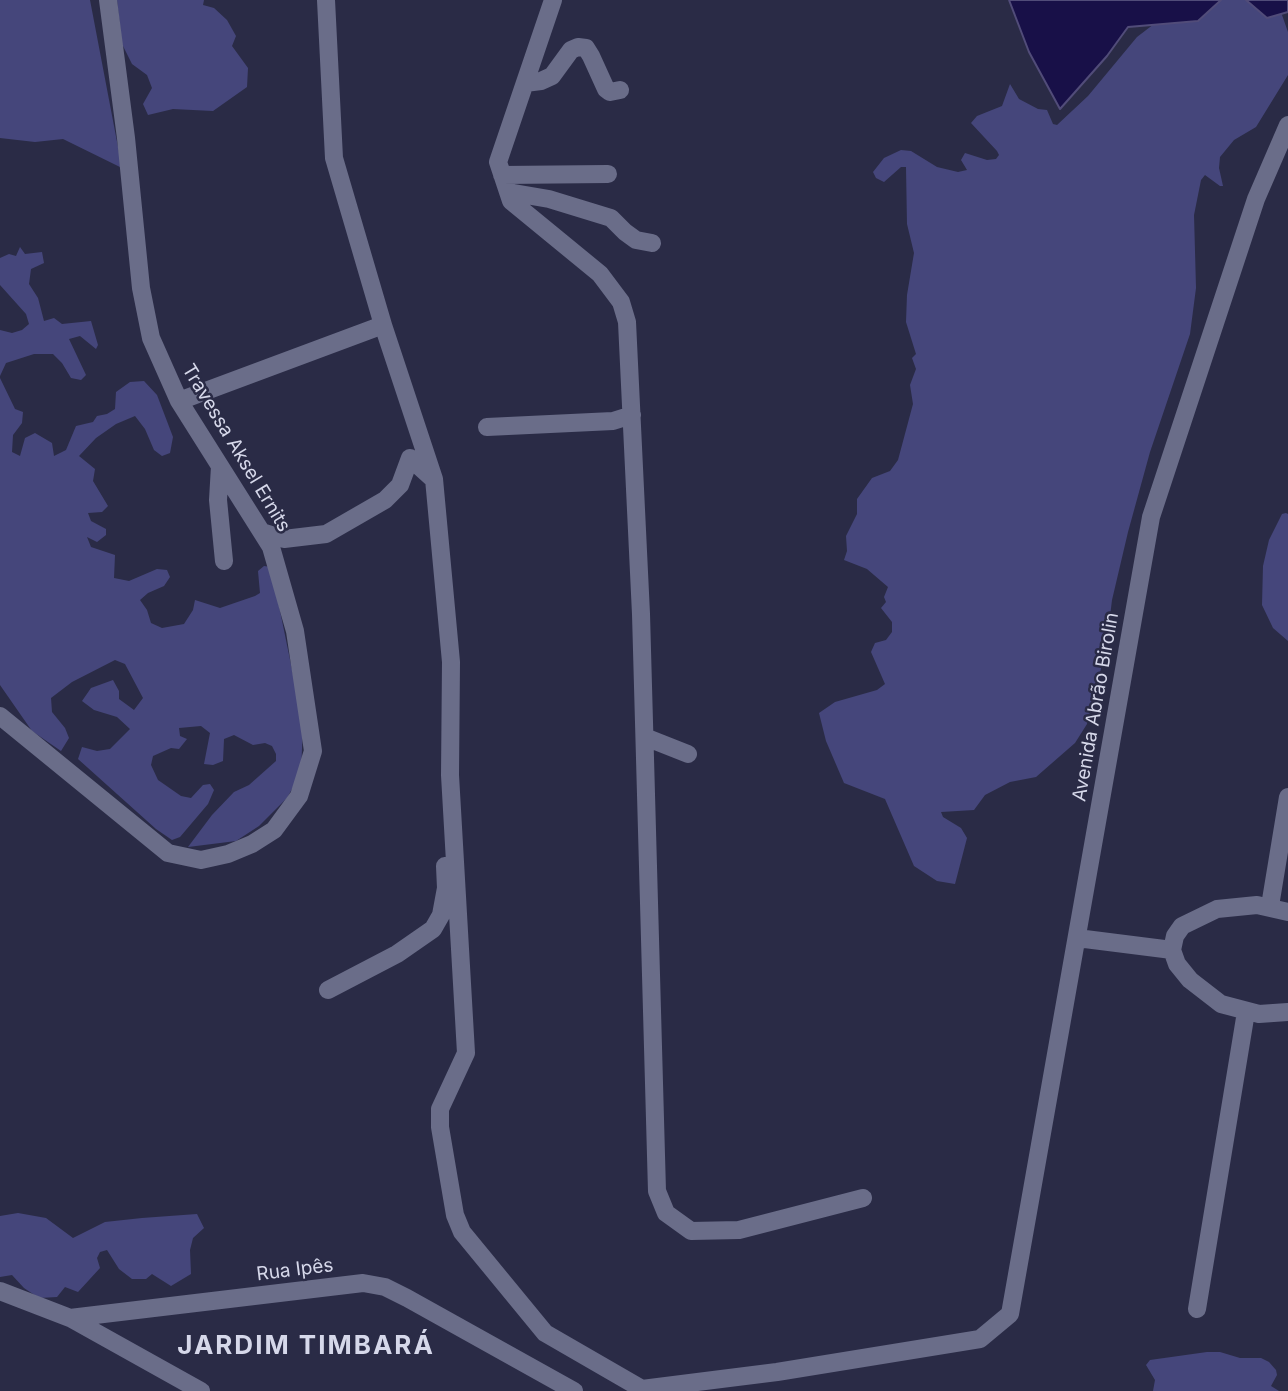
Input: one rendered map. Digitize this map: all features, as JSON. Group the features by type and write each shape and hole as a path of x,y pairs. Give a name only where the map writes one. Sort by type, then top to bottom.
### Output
{"street":[{"name":"Travessa Aksel Ernits","path":"0,716 168,853 201,860 228,854 252,844 274,830 299,796 313,751 295,631 271,547 179,401 151,338 141,288 126,138 108,0"},
{"path":"326,0 334,158 383,325 434,480 451,662 450,775 455,837 445,853 446,888 441,915 433,929 397,954 328,990"},
{"path":"553,0 498,162 510,201 600,274 621,302 627,322 645,737 657,1191 666,1213 691,1231 739,1230 863,1198"},
{"path":"525,83 552,76 571,50 578,47 586,48 592,56 606,89 610,92 620,90"},
{"name":"Avenida Abrão Birolin","path":"455,837 466,1053 440,1108 440,1127 455,1215 462,1232 545,1333 642,1389 777,1372 980,1339 1010,1314 1152,517 1256,199 1288,125"},
{"path":"505,184 608,174"},
{"path":"505,184 611,218 636,240 652,243"},
{"path":"179,401 383,325"},
{"path":"487,427 613,421 632,415"},
{"path":"262,532 284,539 326,534 385,500 400,485 410,457 434,480"},
{"path":"220,466 218,500 225,561"},
{"path":"645,737 688,754"},
{"path":"1270,906 1288,797"},
{"path":"1288,912 1270,906 1230,906 1205,914 1182,926 1175,936 1172,950 1177,964 1200,989 1221,1004 1246,1012 1288,1012"},
{"path":"1077,937 1172,950"},
{"path":"1197,1309 1246,1012"},
{"name":"Rua Ipês","path":"0,1291 69,1318 363,1283 385,1287 407,1298 574,1391"},
{"path":"69,1318 201,1391"}],"shaded area":[{"path":"0,0 90,0 122,168 63,139 35,142 0,138"},
{"path":"117,0 204,0 203,5 214,8 227,20 236,36 232,46 248,68 247,87 213,111 173,109 148,115 143,104 152,88 147,75 132,64 122,44"},
{"path":"1009,0 1221,0 1198,21 1128,27 1107,56 1060,109 1029,52"},
{"path":"1218,0 1257,0 1278,10 1288,32 1288,75 1256,127 1234,140 1220,157 1219,168 1223,186 1205,175 1201,180 1194,215 1196,288 1190,334 1150,452 1128,532 1112,600 1106,649 1087,724 1075,743 1036,777 1010,782 985,795 974,810 941,812 943,817 961,828 967,838 955,884 937,881 914,866 885,799 844,783 826,741 819,713 835,702 877,690 885,684 871,652 875,643 886,640 892,632 892,622 881,608 886,602 884,597 888,587 867,569 844,560 847,551 846,536 857,514 857,499 872,478 890,471 898,460 913,404 910,385 916,369 912,358 916,354 906,322 907,295 914,253 907,224 906,167 901,167 884,182 876,178 873,172 884,158 901,150 911,151 937,167 958,172 967,170 961,160 965,153 987,160 996,159 999,155 997,151 971,123 977,116 1002,106 1010,84 1019,99 1038,109 1047,110 1053,124 1057,125 1088,96 1137,37 1154,24"},
{"path":"1246,0 1288,0 1288,12 1267,18"},
{"path":"20,247 25,254 42,252 44,263 31,269 29,284 38,298 44,321 54,318 62,324 91,321 98,345 96,349 80,336 69,339 86,375 81,380 71,378 53,354 34,354 6,363 0,376 0,330 12,333 29,324 26,314 0,285 0,258 9,254 16,256"},
{"path":"0,378 15,409 23,412 22,423 13,435 12,452 20,456 25,438 35,433 52,443 54,456 66,450 76,426 93,422 97,416 115,409 116,392 130,382 144,381 157,395 173,437 170,453 162,456 154,450 145,429 135,416 116,424 96,438 79,456 95,469 93,481 108,506 102,512 88,513 91,521 106,529 106,535 97,542 87,537 91,547 115,555 114,578 129,581 157,569 167,570 170,577 164,586 140,600 151,623 162,628 184,624 193,610 195,600 220,608 255,596 260,593 258,571 264,566 271,567 303,723 301,773 287,798 259,826 236,841 188,847 212,815 234,792 249,785 276,761 272,746 265,743 253,745 234,735 224,739 223,761 213,765 204,764 210,733 201,726 179,728 180,736 187,739 179,749 171,748 153,756 151,765 158,780 181,796 191,798 203,785 210,784 214,790 208,804 180,837 172,840 156,829 78,759 82,747 97,751 110,749 130,729 117,717 94,710 82,701 91,688 113,680 119,691 119,699 134,710 143,698 125,664 115,660 72,682 51,698 52,712 65,728 69,738 61,751 32,731 0,685"},
{"path":"1286,513 1288,641 1273,628 1262,605 1263,566 1269,540 1282,514"},
{"path":"18,1213 46,1218 73,1238 105,1222 142,1218 197,1214 204,1228 193,1238 190,1250 191,1274 171,1286 152,1274 146,1279 132,1279 119,1269 107,1250 100,1252 97,1258 100,1268 78,1292 65,1287 57,1297 39,1298 24,1288 12,1275 0,1277 0,1216"},
{"path":"1220,1352 1240,1358 1261,1358 1269,1362 1277,1375 1271,1386 1279,1391 1153,1391 1155,1380 1146,1365 1150,1360"}],"district":[{"name":"JARDIM TIMBARÁ","path":"306,1346"}]}
